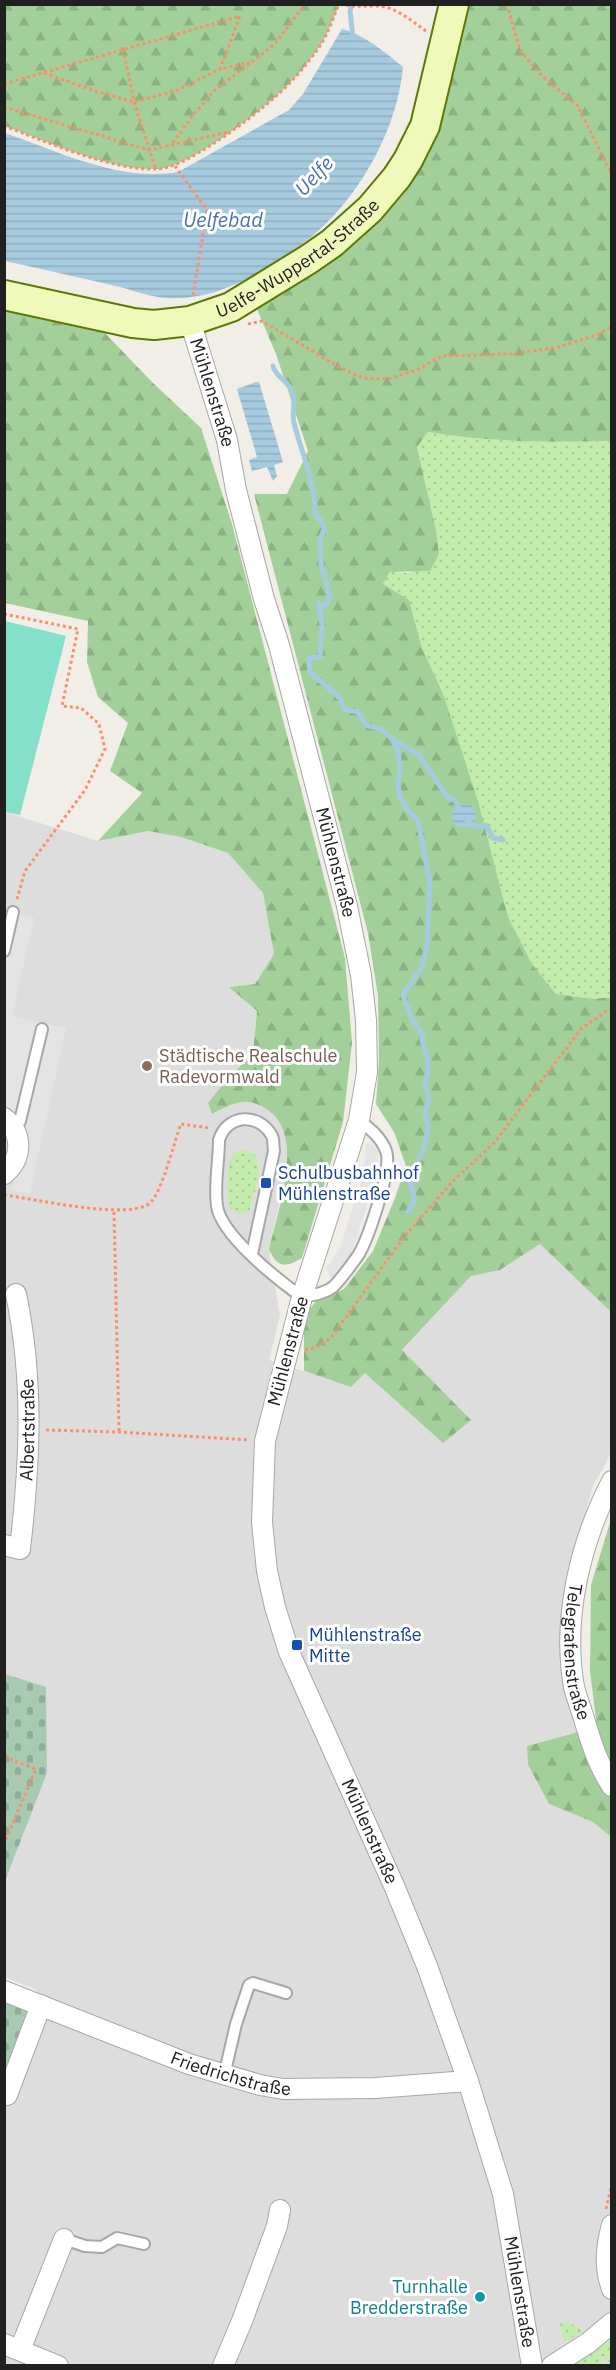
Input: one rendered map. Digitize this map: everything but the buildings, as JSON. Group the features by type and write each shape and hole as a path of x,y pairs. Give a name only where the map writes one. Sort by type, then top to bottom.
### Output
{"main road":[{"name":"Uelfe-Wuppertal-Straße","path":"4,295 133,323 154,325 191,310 231,307 283,276 332,243 370,209 397,177 425,126 453,4"}],"street":[{"name":"Mühlenstraße","path":"191,310 227,440 236,490 347,906 359,963 366,1020 367,1072 359,1120 302,1297 265,1441 262,1522 267,1571 287,1647 395,1888 427,1966 468,2081 503,2194 532,2366"},
{"path":"4,1174 12,1166 18,1152 18,1140 10,1123"},
{"name":"Albertstraße","path":"4,1545 20,1548 26,1500 29,1430 28,1377 24,1331 16,1294"},
{"name":"Telegrafenstraße","path":"612,1481 595,1515 584,1551 573,1610 572,1643 574,1687 596,1755 612,1786"},
{"name":"Friedrichstraße","path":"4,1991 189,2064 224,2076 283,2089 375,2088 468,2081"},
{"path":"7,2095 41,2004"},
{"path":"223,2366 277,2226 280,2210"},
{"path":"612,2225 607,2244 606,2267 612,2289"},
{"path":"58,2366 12,2347 64,2239"},
{"path":"552,2366 588,2343 612,2324"}],"lane":[{"path":"4,951 13,912"},
{"path":"10,1123 20,1121 42,1029"},
{"path":"252,1254 273,1151 273,1137 261,1124 247,1119 235,1119 222,1130 219,1140 217,1205 221,1222 252,1254 284,1284 302,1297 321,1293 332,1287 359,1253 375,1213 386,1171 387,1153 378,1136 359,1120"},
{"path":"224,2076 249,1985 253,1983 286,1992"},
{"path":"64,2239 85,2246 102,2247 117,2238 144,2244"}],"path":[{"path":"173,143 215,90 275,44 305,4"},
{"path":"4,126 83,154 125,166 156,170 175,166 230,132 274,98 296,76 321,45 339,4 361,7 376,5 397,11 444,44"},
{"path":"507,4 520,50 540,74 578,106 612,176"},
{"path":"376,5 380,10"},
{"path":"4,84 240,16 220,69"},
{"path":"123,49 134,102 156,170"},
{"path":"43,72 134,102 178,90 220,69 253,62"},
{"path":"4,107 149,150 230,132"},
{"path":"175,166 207,210 191,310"},
{"path":"243,325 262,321 339,367 363,378 388,379 417,370 442,356 510,354 559,347 597,335 612,327"},
{"path":"4,614 78,629 62,706 81,708 99,724 105,749 85,790 25,870 13,912"},
{"path":"286,1354 315,1348 331,1338 404,1238 452,1182 494,1143 581,1029 612,1007"},
{"path":"4,1195 114,1212 150,1204 157,1193 181,1124 222,1130"},
{"path":"114,1212 119,1432"},
{"path":"29,1430 119,1432 265,1441"},
{"path":"4,1756 36,1769 4,1844"},
{"path":"4,1775 4,1780"}],"shaded area":[{"path":"5,812 98,841 148,831 181,837 228,853 263,893 274,954 255,984 230,987 257,1011 253,1054 228,1078 213,1114 236,1102 256,1102 278,1116 286,1135 288,1164 269,1250 280,1315 269,1360 351,1387 365,1373 470,1419 402,1351 471,1276 500,1270 540,1244 611,1312 611,1453 593,1486 564,1589 564,1664 577,1733 527,1746 528,1766 549,1804 593,1822 611,1837 611,2365 5,2365 5,2070 37,1990 5,1977 4,1881 47,1773 45,1687 4,1674"},
{"path":"5,911 34,918 12,1016 66,1028 30,1194 12,1190 28,1118 5,1113"},
{"path":"370,1142 378,1150 377,1173 353,1249 342,1269 332,1280 326,1268 340,1248 363,1175 366,1144"}],"green space":[{"path":"5,4 339,5 320,46 299,73 274,98 235,129 201,151 185,160 158,169 121,165 101,160 5,126"},
{"path":"461,5 611,5 611,441 520,441 428,432 417,447 436,530 439,554 430,571 390,572 383,584 409,600 422,648 444,696 479,804 508,917 532,964 556,994 593,999 611,997 611,1312 540,1244 500,1270 471,1276 402,1350 471,1420 443,1443 365,1373 351,1387 304,1371 304,1316 316,1301 344,1289 373,1251 406,1166 394,1132 376,1104 379,1060 378,996 368,933 254,494 287,494 308,451 276,354 254,302 383,205"},
{"path":"5,295 99,327 201,428 232,524 345,958 352,1043 343,1122 302,1258 291,1264 279,1263 269,1250 286,1176 285,1137 279,1122 268,1110 253,1103 240,1102 212,1114 208,1103 228,1078 253,1054 257,1011 229,987 255,984 274,954 263,893 228,853 181,837 148,831 98,841 142,793 110,771 128,723 98,697 87,662 88,621 5,603"},
{"path":"428,432 520,441 611,441 612,670 609,708 612,722 611,997 593,999 556,994 532,964 508,917 479,804 444,696 422,648 409,600 383,584 390,572 410,573 439,554 436,530 417,447"},
{"path":"5,621 66,636 20,815 5,812"},
{"path":"239,1150 252,1152 256,1157 259,1171 250,1209 247,1213 239,1214 230,1208 228,1181 230,1160"},
{"path":"611,1519 611,1837 593,1822 549,1804 528,1765 527,1746 597,1727 590,1671 591,1585"},
{"path":"5,1674 46,1687 47,1773 5,1881"},
{"path":"5,2001 29,2011 5,2070"},
{"path":"568,2322 584,2331 564,2342 560,2323"},
{"path":"611,2340 611,2363 604,2359 600,2365 572,2365"}],"water":[{"name":"Uelfebad","path":"342,29 367,40 403,67 400,89 386,134 364,177 335,214 294,250 256,274 233,285 208,294 182,298 150,296 5,261 5,133 112,169 156,174 178,172 289,110 303,94"},
{"path":"259,382 283,462 274,465 277,476 273,481 267,467 252,471 249,460 257,457 237,389"},
{"path":"464,804 472,808 476,816 472,824 464,828 456,824 452,816 456,808"}],"waterway":[{"name":"Uelfe","path":"352,4 350,11 353,38"},
{"path":"273,366 276,373 290,387 293,395 294,423 310,479 315,514 322,522 324,530 320,540 321,564 330,598 325,606 319,603 322,625 320,657 309,658 310,672 340,698 344,709 358,712 366,725 381,729 393,740 398,751 400,768 399,795 407,809 418,821 430,881 427,946 421,968 403,995 411,1017 423,1035 428,1073 425,1084 429,1100 425,1111 428,1130 423,1151 410,1181 415,1200 408,1212"},
{"path":"393,740 418,754 449,799 455,800 460,810"},
{"path":"467,820 476,827 486,825 493,838 503,840"}],"place":[{"name":"Städtische Realschule Radevormwald","path":"147,1066"},
{"name":"Schulbusbahnhof Mühlenstraße","path":"266,1183"},
{"name":"Mühlenstraße Mitte","path":"297,1645"},
{"name":"Turnhalle Bredderstraße","path":"480,2297"}]}
